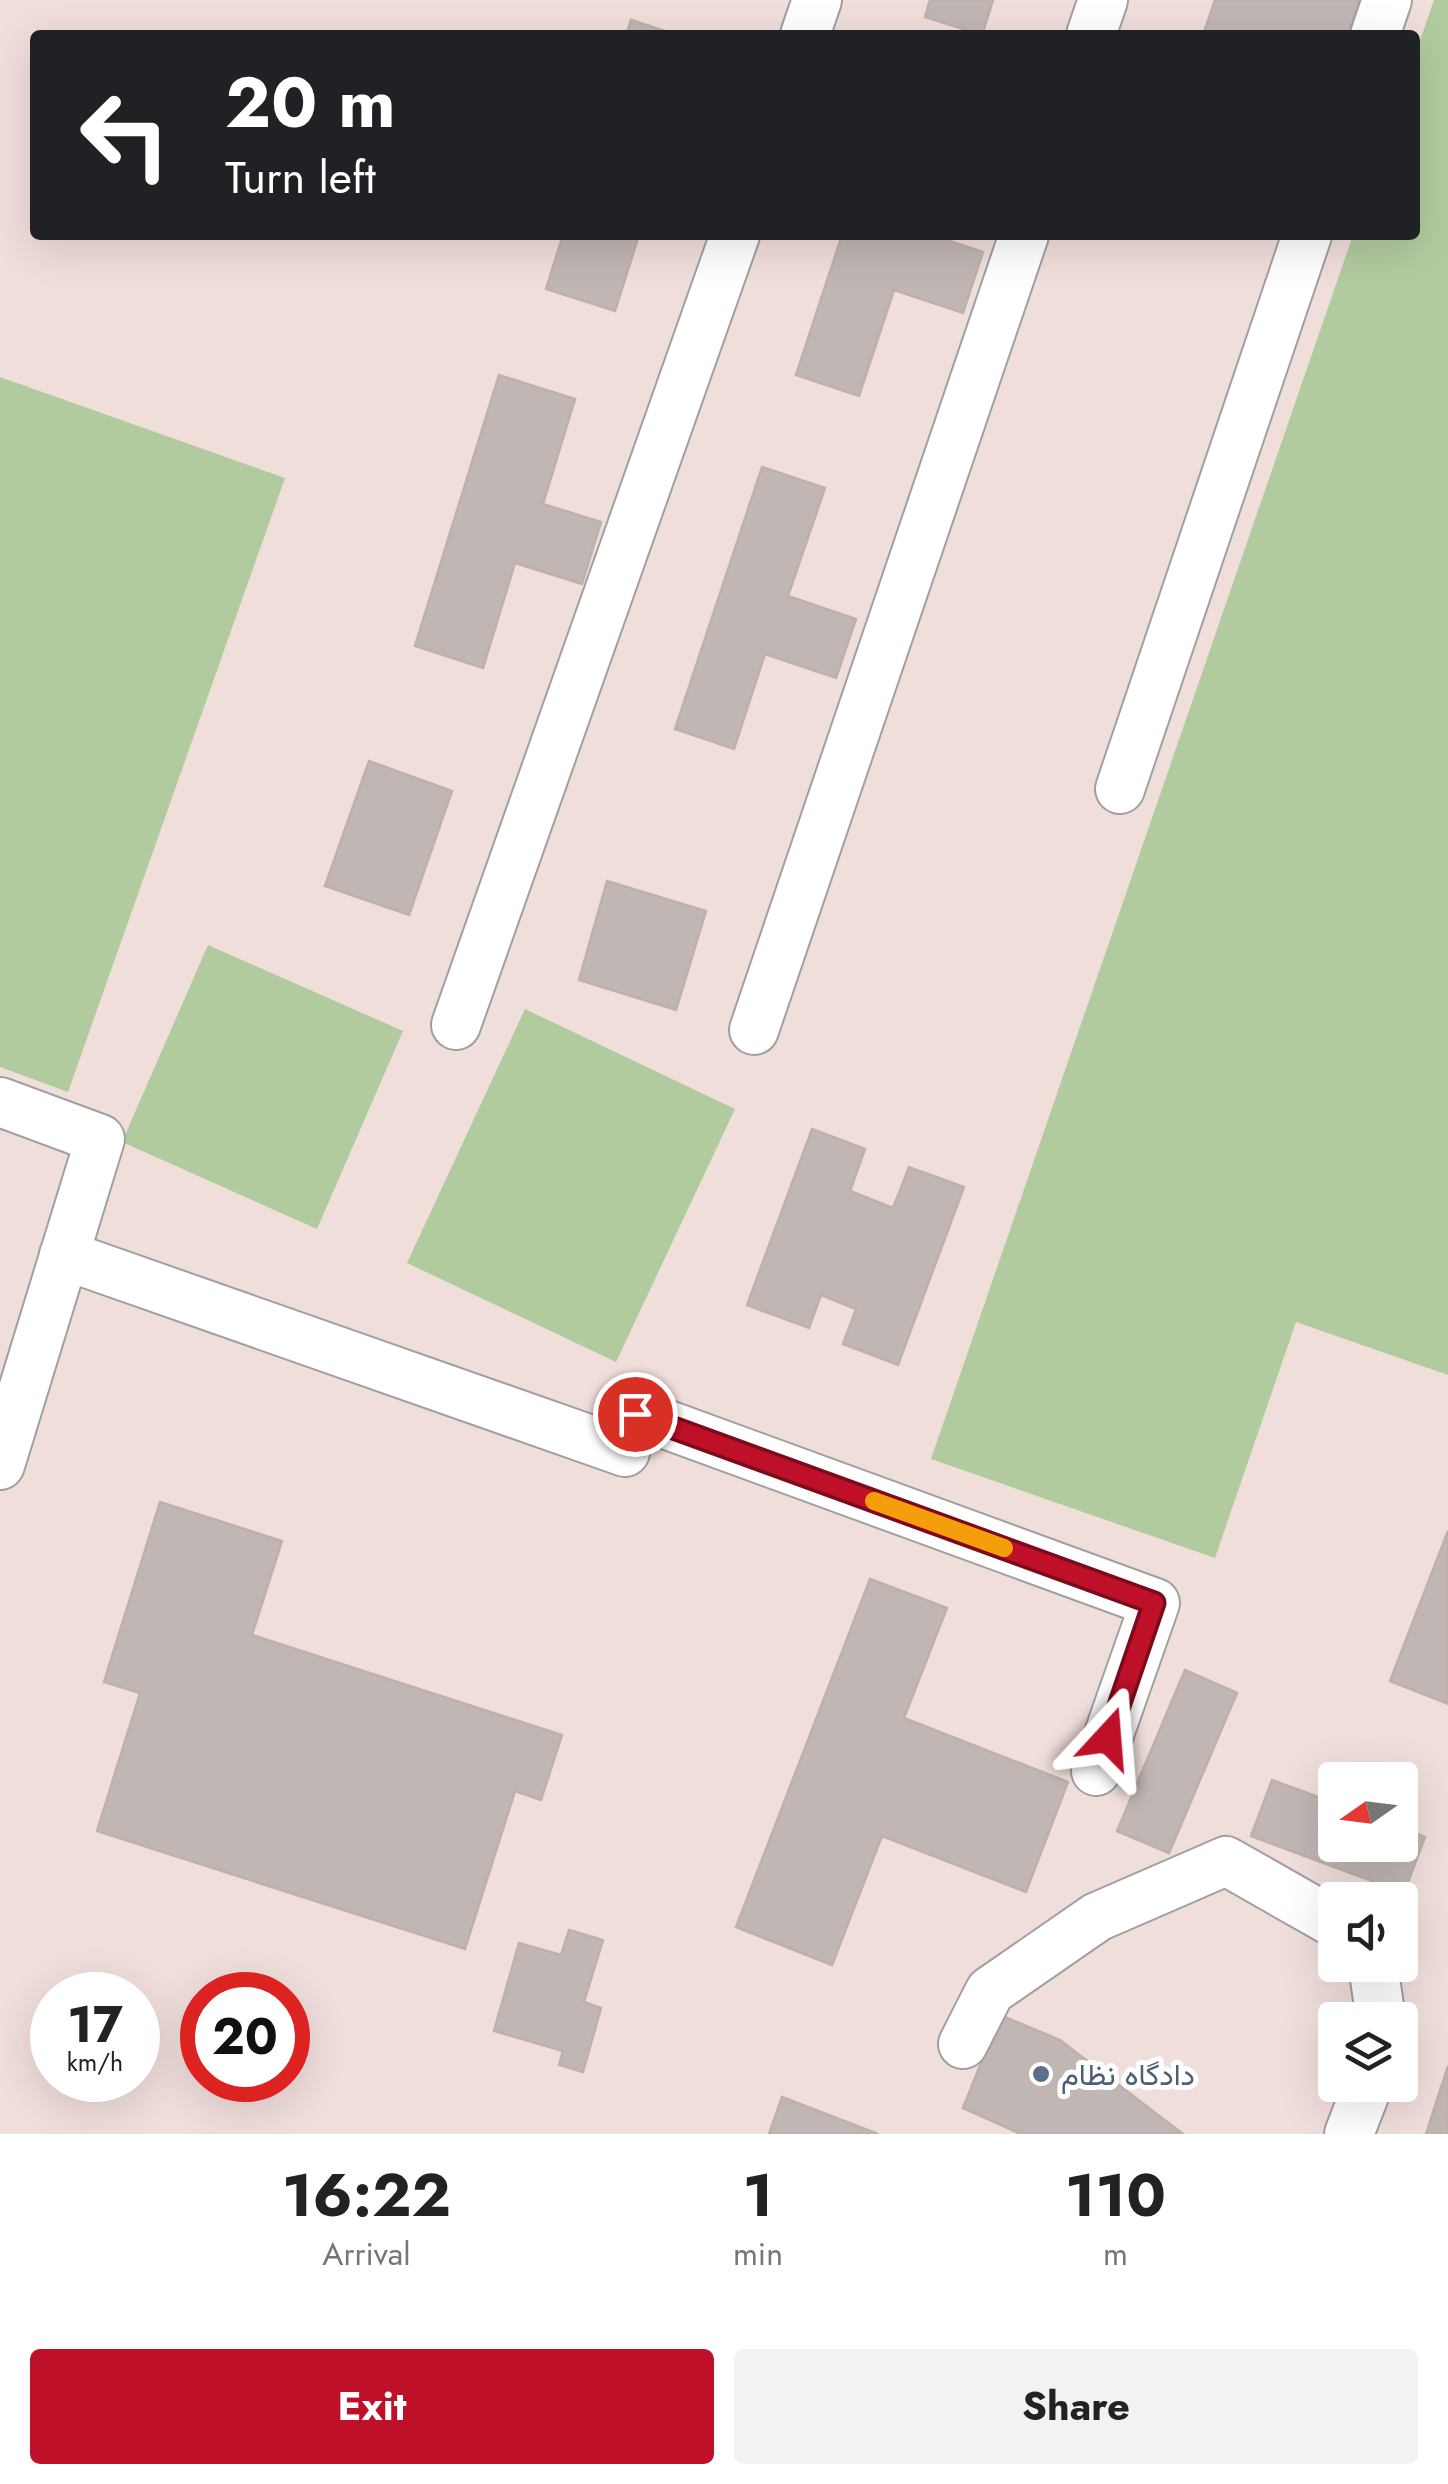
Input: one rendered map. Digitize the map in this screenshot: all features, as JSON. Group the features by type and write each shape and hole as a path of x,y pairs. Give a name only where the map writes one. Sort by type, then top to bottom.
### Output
{"lane":[{"path":"807,30 817,0"},
{"path":"1093,30 1103,0"},
{"path":"1377,30 1387,0"},
{"path":"456,1025 732,240"},
{"path":"754,1030 1022,240"},
{"path":"1120,789 1306,240"},
{"path":"0,1102 100,1139 0,1465"},
{"path":"64,1255 625,1452 635,1414 1154,1603 1096,1771"},
{"path":"963,2044 990,1991 1005,1980 1097,1917 1226,1861 1318,1913"},
{"path":"1350,2134 1362,2102"}],"shaded area":[{"path":"0,0 1448,0 1448,2134 0,2134"}],"green space":[{"path":"1434,0 1448,0 1448,1375 1296,1322 1215,1558 931,1459 1351,240 1420,240 1420,41"},
{"path":"0,377 285,478 68,1092 0,1067"},
{"path":"208,945 403,1031 317,1229 122,1142"},
{"path":"525,1009 735,1109 616,1362 407,1263"}],"building":[{"path":"930,0 993,0 984,30 966,30 925,17"},
{"path":"1215,0 1359,0 1350,30 1205,30"},
{"path":"631,20 662,30 628,30"},
{"path":"561,240 637,240 615,311 546,289"},
{"path":"840,240 947,240 983,252 963,313 894,290 859,396 796,375"},
{"path":"499,375 575,399 543,504 601,522 582,584 515,563 483,668 415,646"},
{"path":"762,467 825,488 788,596 856,619 836,678 765,654 734,749 675,729"},
{"path":"369,761 452,791 409,915 325,886"},
{"path":"607,881 706,911 676,1010 579,980"},
{"path":"812,1129 865,1149 850,1191 893,1208 909,1167 964,1187 898,1365 843,1344 856,1309 821,1295 809,1328 747,1305"},
{"path":"160,1502 282,1541 252,1635 562,1735 541,1800 515,1791 465,1949 97,1831 140,1693 104,1682"},
{"path":"1448,1531 1448,1704 1390,1681"},
{"path":"870,1579 947,1608 904,1718 1068,1782 1026,1892 882,1836 832,1965 736,1927"},
{"path":"1185,1670 1237,1693 1169,1853 1117,1831"},
{"path":"1272,1780 1318,1797 1318,1861 1251,1836"},
{"path":"1418,1834 1425,1837 1418,1856"},
{"path":"1321,1862 1416,1862 1408,1882 1374,1882"},
{"path":"569,1930 603,1940 584,2002 601,2008 583,2072 559,2065 563,2051 494,2031 519,1943 561,1955"},
{"name":"دادگاه نظام","path":"1000,2015 1060,2040 1183,2134 1021,2134 963,2108"},
{"path":"1448,2066 1448,2134 1426,2134"},
{"path":"782,2097 878,2134 769,2134"}],"slow traffic":[{"path":"874,1501 1004,1548"}],"place":[{"name":"دادگاه نظام","path":"1041,2074"}],"route":[{"path":"635,1414 1154,1603 1108,1738"}]}
